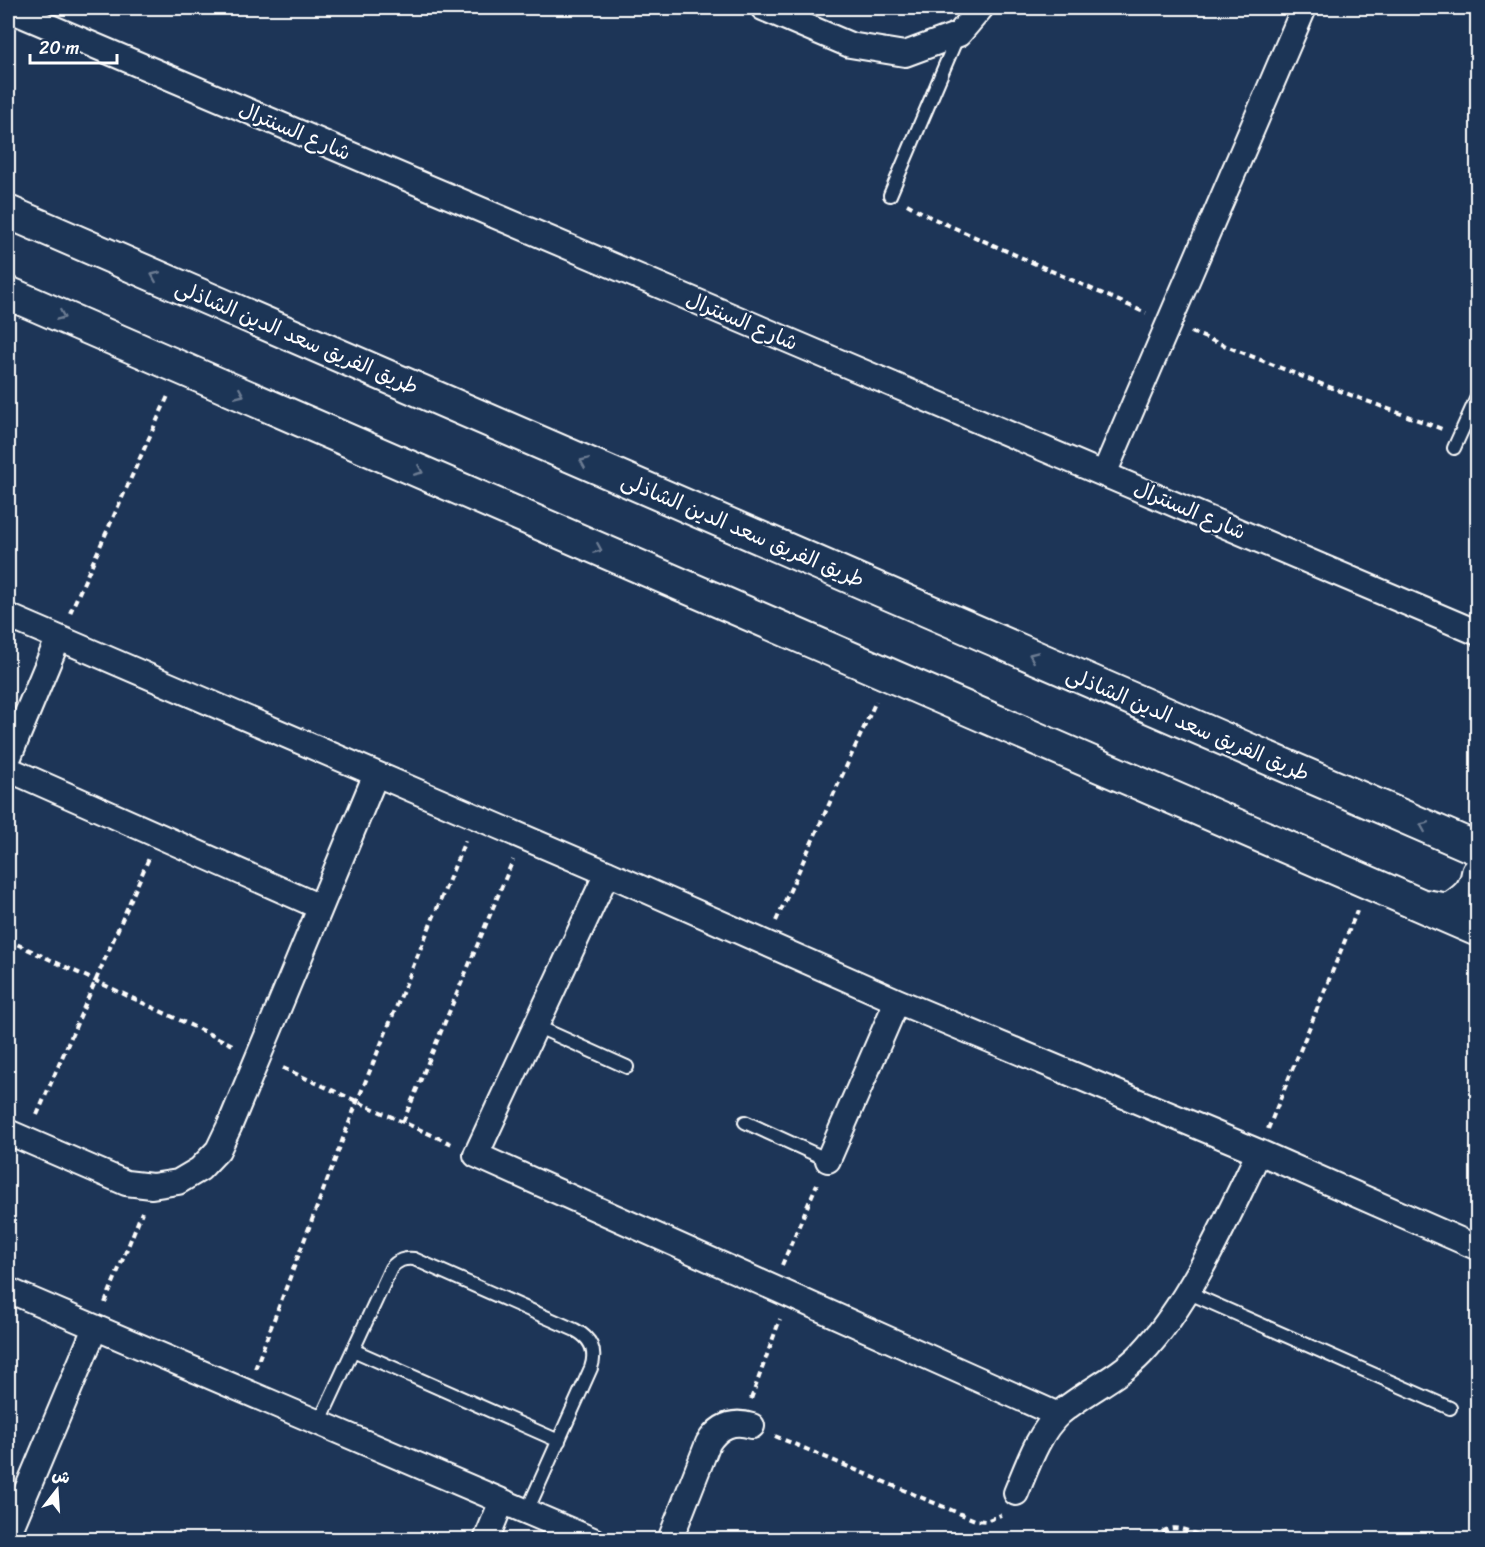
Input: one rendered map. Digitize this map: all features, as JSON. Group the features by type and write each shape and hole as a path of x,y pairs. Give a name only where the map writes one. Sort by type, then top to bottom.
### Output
{"street":[{"path":"763,8 850,45 905,54 959,34 981,8"},
{"path":"1104,474 1304,8"},
{"name":"شارع السنترال","path":"8,9 1478,633"},
{"name":"طريق الفريق سعد الدين الشاذلى","path":"8,212 1473,853"},
{"path":"8,293 1478,930"},
{"path":"8,616 607,873 897,1001 1259,1152 1478,1248"},
{"path":"8,759 58,639"},
{"path":"8,769 320,907"},
{"path":"17,1136 126,1183 152,1186 178,1182 200,1169 218,1150 376,774"},
{"path":"607,873 476,1155 1058,1415"},
{"path":"1421,906 1449,910 1465,900 1473,890 1478,873"},
{"path":"828,1160 897,1001"},
{"path":"1016,1493 1041,1438 1058,1415 1080,1398 1110,1381 1141,1354 1170,1319 1259,1152"},
{"path":"8,1290 593,1539"},
{"path":"8,1535 95,1328"},
{"path":"670,1539 708,1443 714,1434 721,1428 747,1425"},
{"path":"486,1539 502,1501"}],"lane":[{"path":"890,195 959,34"},
{"path":"1454,448 1478,395"},
{"path":"536,1026 627,1067"},
{"path":"745,1122 828,1160"},
{"path":"320,1423 391,1268 405,1258 414,1258 575,1330 590,1341 594,1359 591,1368 527,1511"},
{"path":"1186,1292 1450,1408"},
{"path":"353,1350 559,1441"}],"path":[{"path":"58,639 180,368"},
{"path":"766,944 888,674"},
{"path":"246,1392 357,1102 475,817"},
{"path":"17,1136 159,836"},
{"path":"403,1122 523,837"},
{"path":"1259,1152 1369,884"},
{"path":"828,1160 781,1292 747,1425 975,1520 986,1521 997,1517 1006,1511 1016,1493"},
{"path":"95,1328 152,1186"},
{"path":"1155,1539 1162,1531 1176,1527 1209,1539"}]}
